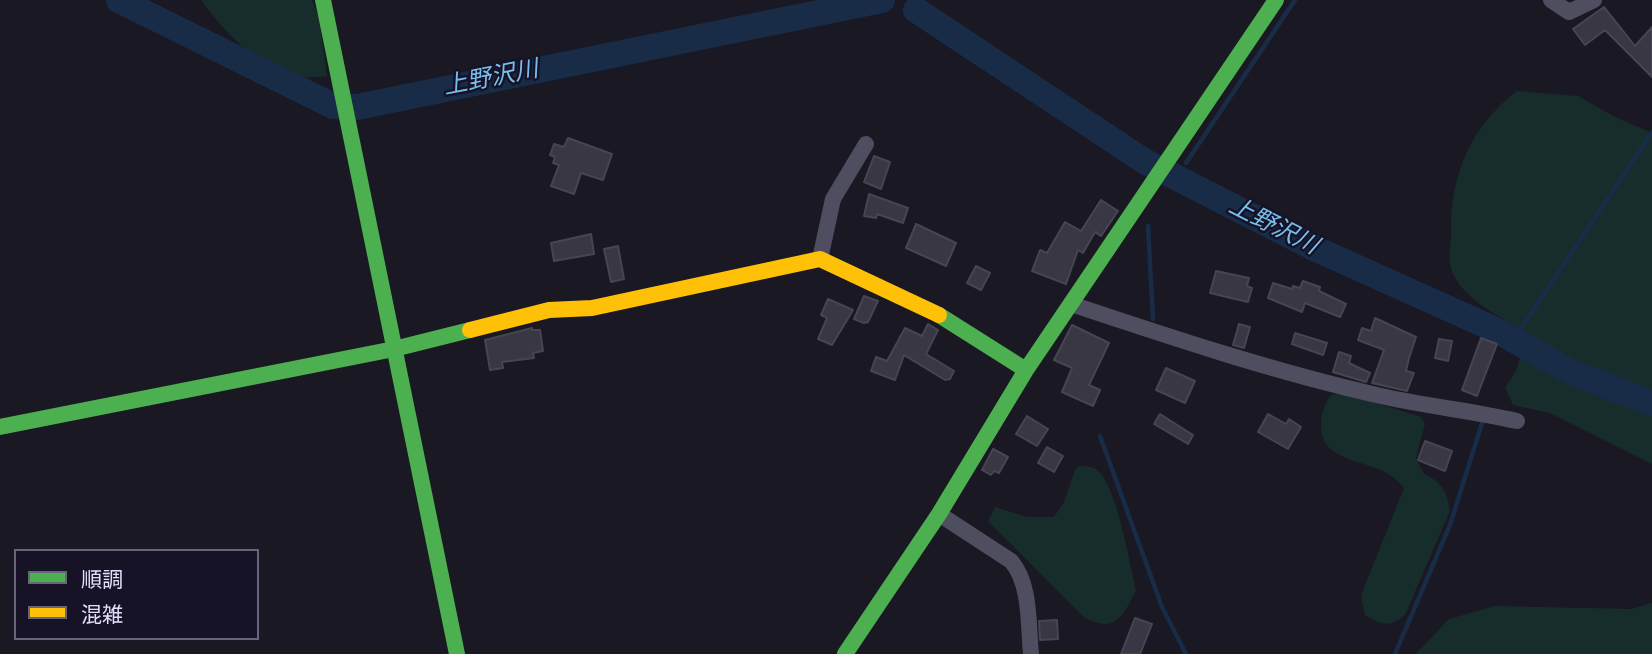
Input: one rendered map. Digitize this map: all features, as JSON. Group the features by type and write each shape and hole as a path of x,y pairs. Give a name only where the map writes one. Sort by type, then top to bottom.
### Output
{"street":[{"path":"323,0 457,654"},
{"path":"845,654 939,514 1026,370 1276,0"},
{"path":"1551,0 1569,12 1594,0"},
{"path":"820,259 833,199 866,144"},
{"path":"0,426 394,349 550,310 592,308 820,259 931,310 1026,370"},
{"path":"1071,304 1241,360 1311,379 1383,396 1517,421"},
{"path":"939,514 1019,569 1024,583 1031,654"}],"green space":[{"path":"201,0 312,0 319,18 327,76 289,74 272,67 239,44"},
{"path":"1517,91 1578,96 1615,117 1652,133 1652,464 1550,413 1513,405 1505,388 1516,371 1527,333 1472,298 1456,279 1451,268 1452,213 1459,173 1475,137 1486,121"},
{"path":"1345,393 1421,417 1425,424 1416,458 1424,474 1443,488 1449,504 1450,511 1405,615 1385,624 1365,615 1361,595 1404,488 1387,473 1332,450 1323,438 1321,423 1327,401 1331,395"},
{"path":"1078,466 1096,469 1105,480 1117,509 1136,590 1123,614 1112,623 1104,624 1085,618 988,521 995,507 1027,517 1053,517 1065,499"},
{"path":"1652,603 1652,654 1416,654 1449,619 1495,606 1631,609"}],"building":[{"path":"1604,7 1635,46 1652,27 1652,77 1605,30 1585,45 1573,29"},
{"path":"568,138 612,154 603,180 581,173 574,194 551,186 559,165 553,163 555,157 550,155 554,144 564,147"},
{"path":"874,156 890,162 881,189 864,182"},
{"path":"869,194 908,208 903,223 877,214 876,218 864,216"},
{"path":"1101,200 1118,211 1101,236 1095,232 1083,253 1078,250 1066,284 1032,271 1040,250 1047,253 1065,222 1081,231"},
{"path":"916,224 956,243 946,266 906,248"},
{"path":"591,234 594,254 554,261 551,243"},
{"path":"618,246 624,279 611,282 604,249"},
{"path":"976,266 990,273 981,290 967,283"},
{"path":"1216,271 1249,278 1247,286 1252,288 1248,302 1210,293"},
{"path":"1303,281 1320,287 1319,291 1346,304 1340,317 1305,303 1302,312 1268,298 1273,283 1292,289 1293,286 1300,288"},
{"path":"864,296 878,301 868,322 864,323 854,319"},
{"path":"828,299 853,310 832,345 818,339 827,318 821,315"},
{"path":"1375,318 1416,337 1406,371 1414,373 1407,391 1372,383 1384,350 1358,340 1362,328 1371,331"},
{"path":"928,324 938,330 926,354 954,371 950,379 945,380 904,355 895,380 871,371 876,357 887,361 905,328 922,336"},
{"path":"1239,324 1250,327 1244,348 1233,345"},
{"path":"1072,325 1109,343 1089,385 1100,390 1093,406 1062,392 1072,368 1054,360"},
{"path":"532,328 540,330 543,351 533,353 534,358 502,362 503,368 490,370 485,340"},
{"path":"1295,333 1327,343 1323,355 1292,344"},
{"path":"1481,338 1497,344 1477,396 1462,390"},
{"path":"1439,339 1452,341 1448,361 1435,358"},
{"path":"1339,352 1351,356 1349,363 1370,373 1366,382 1333,372"},
{"path":"1166,368 1195,381 1185,403 1156,390"},
{"path":"1160,414 1193,435 1188,444 1154,424"},
{"path":"1268,414 1286,424 1289,419 1301,427 1288,449 1258,432"},
{"path":"1027,416 1048,429 1037,446 1016,434"},
{"path":"1425,441 1452,451 1445,471 1418,460"},
{"path":"1047,447 1063,456 1054,472 1038,463"},
{"path":"993,449 1008,457 999,473 994,471 991,475 982,470"},
{"path":"1135,618 1152,624 1140,654 1121,654"},
{"path":"1057,620 1058,639 1040,640 1039,621"}],"waterway":[{"name":"上野沢川","path":"119,0 333,106 357,107 882,0"},
{"path":"1186,163 1295,0"},
{"name":"上野沢川","path":"916,10 1144,161 1316,249 1496,330 1571,372 1652,403"},
{"path":"1521,328 1652,132"},
{"path":"1148,226 1153,319"},
{"path":"1395,654 1450,525 1483,420"},
{"path":"1100,436 1162,607 1186,654"}],"traffic: fast":[{"path":"323,0 457,654"},
{"path":"845,654 939,514 1026,370 1276,0"},
{"path":"939,315 1026,370"},
{"path":"0,427 394,349 470,330"}],"traffic: slow":[{"path":"470,330 549,310 592,308 820,259 939,315"}]}
